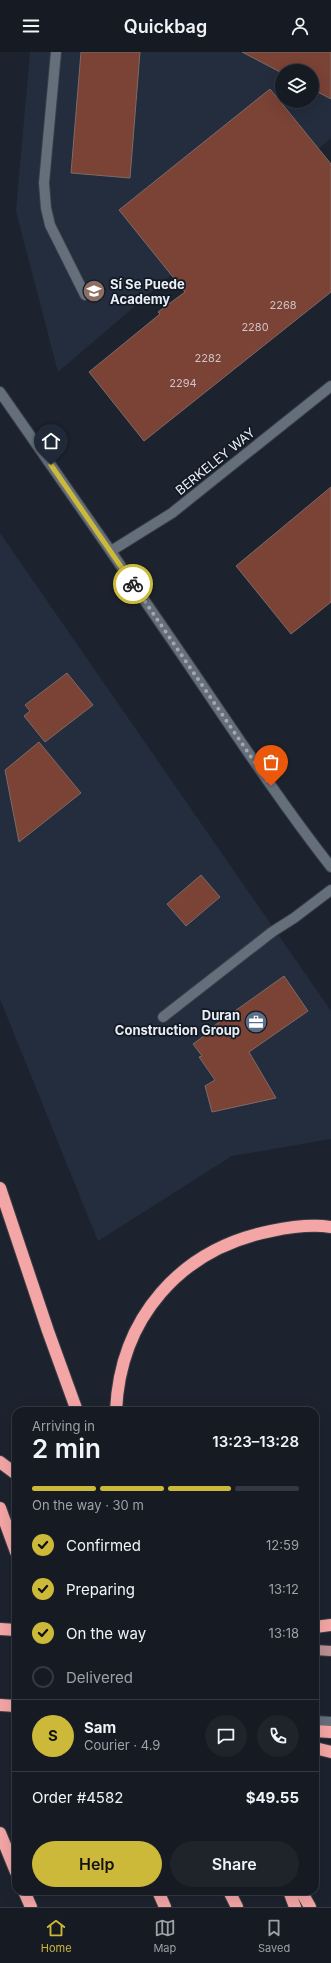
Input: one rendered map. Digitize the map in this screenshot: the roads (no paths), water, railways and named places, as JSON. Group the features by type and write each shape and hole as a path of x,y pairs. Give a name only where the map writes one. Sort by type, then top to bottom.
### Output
{"highway":[{"path":"0,1188 48,1331 76,1407"},
{"path":"116,1407 124,1358 136,1326 154,1299 180,1272 213,1250 249,1235 292,1227 331,1227"},
{"path":"0,1462 12,1471"},
{"path":"0,1508 12,1542"},
{"path":"319,1626 331,1625"},
{"path":"0,1629 12,1630"},
{"path":"0,1705 12,1706"},
{"path":"319,1731 331,1732"},
{"path":"319,1749 331,1752"},
{"path":"0,1834 12,1862"},
{"path":"26,1895 31,1907"},
{"path":"160,1895 165,1907"},
{"path":"230,1895 237,1907"},
{"path":"290,1895 295,1907"},
{"path":"303,1895 310,1907"}],"main road":[{"path":"56,52 44,183 46,208 50,225 85,295"},
{"name":"BERKELEY WAY","path":"111,551 172,513 331,386"},
{"path":"0,392 111,551 272,787 331,867"},
{"path":"164,1017 272,932 294,918 331,890"},
{"path":"319,1650 331,1651"},
{"path":"319,1721 331,1722"}],"place":[{"name":"Sí Se Puede Academy","path":"94,291"},
{"name":"Duran Construction Group","path":"256,1022"}]}
